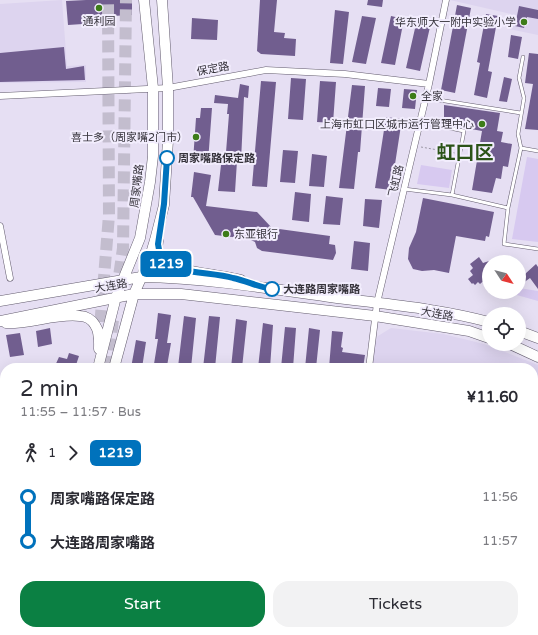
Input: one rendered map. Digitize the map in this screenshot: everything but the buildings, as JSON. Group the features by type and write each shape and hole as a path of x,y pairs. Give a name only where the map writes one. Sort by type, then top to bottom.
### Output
{"main road":[{"name":"周家嘴路","path":"98,363 116,297 140,238 146,210 153,156 153,88 144,0"},
{"path":"162,0 168,88 166,179 158,251 159,257 165,264 179,269 229,276 262,288"},
{"path":"115,363 134,294 151,253 161,218"},
{"name":"大连路","path":"0,301 141,277 262,288 447,312 482,320"},
{"name":"大连路","path":"0,322 134,294 181,294 375,316 469,331 482,336"},
{"path":"0,322 16,324 72,316 86,317 96,326 99,334 100,350 98,363"},
{"path":"526,334 538,338"},
{"path":"526,351 538,356"}],"street":[{"name":"飞虹路","path":"370,363 377,303 426,98 446,0"},
{"name":"保定路","path":"0,96 168,88 266,70 345,74 429,84"},
{"path":"0,226 10,278"}],"lane":[{"path":"523,57 520,78 524,98 518,134 522,148 508,208 504,244 538,249"},
{"path":"426,98 521,114"},
{"path":"420,122 464,130 452,195"},
{"path":"522,148 538,151"},
{"path":"404,189 452,195 508,208"}],"path":[{"path":"415,145 460,153"}],"shaded area":[{"path":"62,0 67,66 86,65 86,82 0,83 0,4"},
{"name":"华东师大一附中实验小学","path":"450,0 538,0 538,35 509,29 511,14"},
{"path":"527,157 538,159 538,242 512,239"},
{"path":"421,165 452,170 449,188 417,184"},
{"path":"526,289 538,291 538,301 526,298"},
{"path":"391,328 443,334 482,344 482,351 502,351 533,363 372,363 374,343 378,336"}],"tunnel":[{"path":"99,340 109,215 108,0"},
{"path":"117,291 123,248 126,0"},
{"path":"108,363 113,320"}],"bus line":[{"name":"1219","path":"167,158 164,204 158,244 159,257 161,261 179,269 223,275 243,280 262,288 272,289"}],"place":[{"name":"通利园","path":"99,8"},
{"name":"华东师大一附中实验小学","path":"524,22"},
{"name":"全家","path":"413,96"},
{"name":"上海市虹口区城市运行管理中心","path":"482,124"},
{"name":"喜士多（周家嘴2门市）","path":"196,137"},
{"name":"周家嘴路保定路","path":"167,158"},
{"name":"东亚银行","path":"226,234"},
{"name":"大连路周家嘴路","path":"272,289"}],"district":[{"name":"虹口区","path":"465,153"}]}
